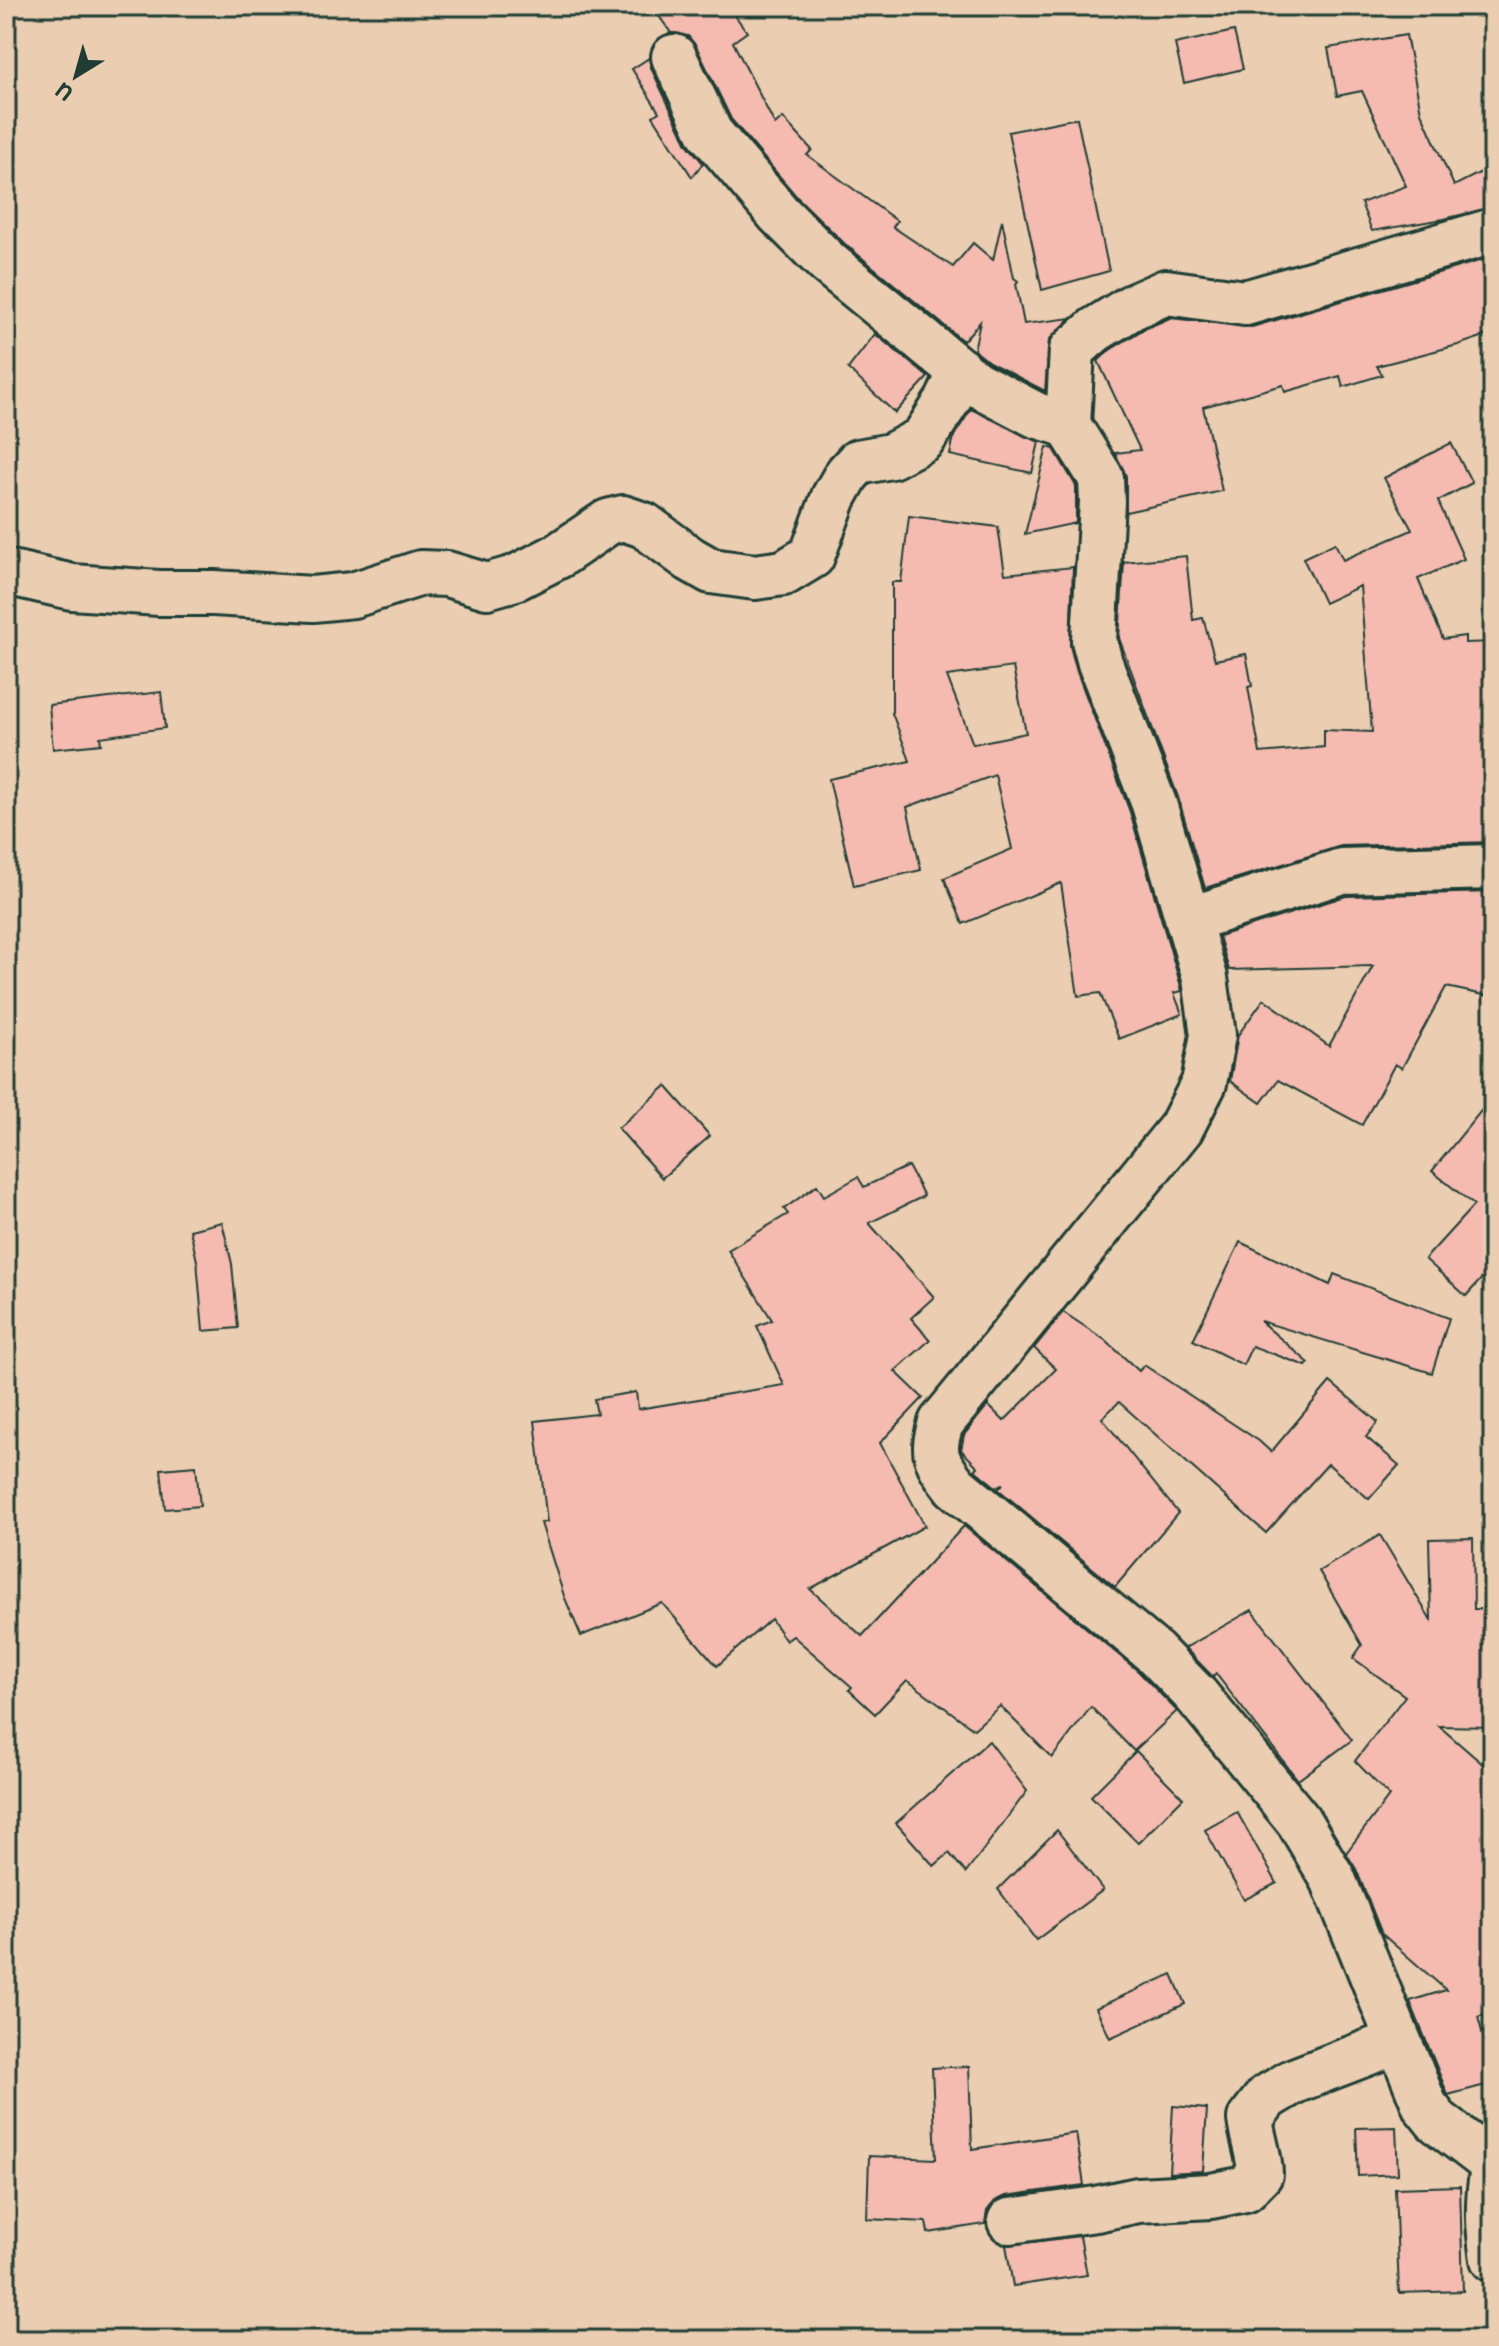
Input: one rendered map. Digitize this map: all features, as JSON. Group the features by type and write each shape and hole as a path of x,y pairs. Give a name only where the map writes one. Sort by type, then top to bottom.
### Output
{"street":[{"path":"674,57 710,133 779,214 828,263 975,383 1036,415 1068,425"},
{"path":"1493,231 1245,303 1166,292 1132,307 1095,330 1072,350 1068,425 1101,478 1094,640 1154,804 1205,978 1213,1035 1204,1083 1181,1128 941,1423 934,1443 940,1466 955,1486 1155,1653 1231,1735 1298,1820 1333,1879 1420,2097 1437,2121 1493,2166 1487,2210 1493,2259"},
{"path":"6,572 72,587 313,599 353,595 421,573 447,574 487,586 515,578 558,556 608,522 623,518 644,525 711,571 755,577 784,573 812,556 834,497 858,462 891,456 923,439 948,400 961,371"},
{"path":"1188,920 1342,871 1493,867"},
{"path":"1010,2221 1138,2200 1211,2196 1245,2189 1260,2174 1250,2119 1267,2097 1294,2081 1398,2041"}],"building":[{"path":"652,6 728,6 747,32 733,42 775,125 783,118 812,150 807,155 897,221 893,227 953,267 973,243 993,260 1002,220 1014,278 1018,281 1024,324 1071,318 1049,340 1045,391 989,362 974,350 980,322 963,341 845,244 797,197 731,119 696,46 688,36 671,33"},
{"path":"1234,31 1243,69 1184,83 1175,44"},
{"path":"1406,35 1421,112 1454,186 1493,166 1493,207 1372,231 1361,203 1406,186 1362,91 1337,96 1328,48"},
{"path":"649,58 687,144 703,163 692,177 653,116 659,112 632,69"},
{"path":"1077,118 1109,271 1042,290 1008,132"},
{"path":"1493,257 1493,333 1377,366 1382,375 1343,387 1340,376 1285,392 1283,385 1203,407 1222,491 1126,512 1126,476 1115,453 1140,450 1098,361 1110,350 1144,329 1170,318 1252,327"},
{"path":"875,334 928,377 895,413 848,369"},
{"path":"971,409 1039,442 1032,473 950,455 954,436"},
{"path":"1451,443 1472,483 1438,501 1464,559 1418,579 1443,639 1465,636 1465,643 1493,642 1493,842 1341,846 1205,888 1178,797 1119,638 1124,562 1186,556 1193,620 1203,618 1215,660 1246,654 1252,686 1248,687 1260,753 1324,747 1324,730 1372,732 1360,586 1324,603 1303,558 1335,543 1343,560 1412,530 1384,478"},
{"path":"1047,447 1054,449 1076,486 1076,523 1025,534"},
{"path":"909,516 998,527 1005,574 1073,567 1070,646 1130,812 1180,983 1182,991 1174,993 1182,1014 1119,1039 1100,993 1078,996 1061,883 963,924 944,878 1012,849 995,775 907,807 921,870 854,886 829,779 910,761 892,713 892,582 901,582","holes":["1013,667 1026,733 973,744 947,676"]},
{"path":"161,692 165,728 100,737 101,744 53,749 49,705"},
{"path":"1493,892 1493,997 1446,987 1402,1068 1395,1064 1362,1125 1278,1080 1261,1103 1230,1081 1238,1035 1264,999 1329,1046 1373,966 1229,970 1219,936 1346,896"},
{"path":"666,1086 710,1136 662,1178 618,1128"},
{"path":"1493,1096 1493,1266 1466,1296 1425,1259 1474,1205 1432,1171"},
{"path":"908,1166 924,1196 869,1223 934,1297 911,1318 930,1340 895,1371 923,1398 880,1443 925,1526 810,1589 862,1636 964,1526 1138,1671 1177,1711 1134,1751 1091,1707 1052,1758 1000,1706 974,1729 907,1680 875,1714 849,1690 852,1687 793,1636 786,1641 771,1619 717,1666 662,1603 581,1636 564,1596 541,1523 547,1522 535,1421 597,1414 594,1399 636,1392 638,1409 784,1385 757,1326 772,1320 728,1250 788,1214 784,1209 817,1185 824,1196 858,1177 864,1187"},
{"path":"222,1222 232,1264 238,1328 203,1331 197,1261 190,1230"},
{"path":"1240,1242 1330,1285 1334,1274 1449,1318 1432,1373 1260,1321 1309,1363 1306,1366 1252,1346 1243,1365 1193,1340"},
{"path":"1063,1312 1105,1340 1139,1371 1144,1365 1271,1452 1330,1382 1378,1422 1366,1437 1399,1465 1369,1499 1328,1464 1266,1533 1119,1402 1102,1418 1178,1513 1115,1587 998,1489 1003,1484 996,1487 975,1470 978,1467 961,1450 964,1435 988,1405 1004,1421 1056,1369 1034,1348"},
{"path":"196,1466 200,1506 165,1509 161,1469"},
{"path":"1380,1535 1431,1620 1429,1539 1473,1538 1474,1609 1493,1609 1493,1727 1439,1726 1493,1773 1493,2012 1478,2017 1493,2072 1493,2083 1448,2095 1410,2001 1446,1990 1382,1934 1356,1869 1346,1853 1389,1796 1355,1761 1405,1696 1353,1658 1362,1645 1319,1571"},
{"path":"1252,1610 1352,1740 1298,1780 1216,1674 1213,1677 1185,1648"},
{"path":"989,1741 1027,1791 966,1873 949,1853 934,1866 896,1823"},
{"path":"1136,1751 1183,1798 1138,1843 1091,1796"},
{"path":"1237,1812 1277,1883 1244,1900 1205,1830"},
{"path":"1057,1830 1103,1890 1036,1940 998,1889"},
{"path":"1172,1974 1185,2004 1110,2038 1096,2008"},
{"path":"969,2066 972,2149 1076,2133 1084,2185 1006,2196 995,2201 987,2211 985,2224 928,2233 926,2222 867,2219 869,2156 936,2159 932,2068"},
{"path":"1173,2106 1207,2109 1203,2171 1169,2173"},
{"path":"1396,2127 1398,2174 1358,2176 1356,2128"},
{"path":"1460,2186 1463,2291 1399,2293 1395,2188"},
{"path":"1080,2236 1087,2275 1013,2286 1006,2245"}]}
